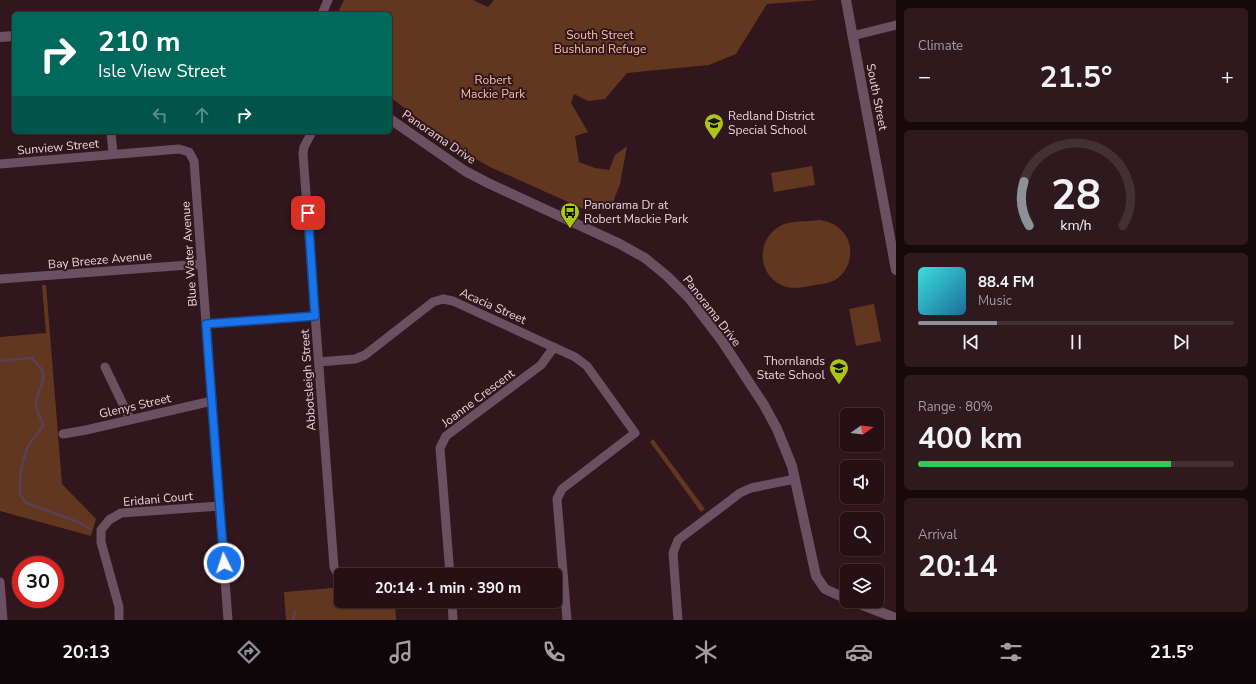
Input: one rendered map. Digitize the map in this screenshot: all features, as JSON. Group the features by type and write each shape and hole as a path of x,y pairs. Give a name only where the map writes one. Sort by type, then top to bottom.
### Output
{"street":[{"path":"323,12 328,0"},
{"name":"South Street","path":"846,0 896,270"},
{"path":"852,36 896,25"},
{"path":"0,37 12,36"},
{"name":"Panorama Drive","path":"392,120 471,174 620,244 646,258 689,298 722,341 764,405 777,429 788,453 795,479 816,576 825,589 840,596"},
{"path":"111,134 113,154"},
{"name":"Abbotsleigh Street","path":"311,134 304,147 303,154 334,568"},
{"name":"Sunview Street","path":"0,164 179,149 189,152"},
{"name":"Blue Water Avenue","path":"189,152 194,161 228,620"},
{"name":"Bay Breeze Avenue","path":"0,280 202,264"},
{"name":"Acacia Street","path":"319,362 354,359 365,355 433,302 443,299 454,301 554,347 575,357 587,366 636,433 562,489 557,499 566,620"},
{"path":"206,324 315,316"},
{"name":"Joanne Crescent","path":"450,568 440,448 446,436 541,365 554,347"},
{"path":"106,367 130,419"},
{"name":"Glenys Street","path":"63,434 212,401"},
{"path":"678,620 673,553 678,540 740,493 751,488 795,479"},
{"name":"Eridani Court","path":"119,620 119,607 101,542 101,530 109,520 121,513 220,506"},
{"path":"0,582 3,620"},
{"path":"452,608 453,620"},
{"path":"870,608 896,618"}],"green space":[{"path":"344,0 473,0 488,7 494,0 819,0 767,4 736,54 709,65 627,73 605,99 588,101 574,94 571,103 588,132 575,136 579,162 595,168 609,170 615,155 627,146 620,184 610,210 588,208 588,211 490,167 460,150 392,99 392,12 338,12"},
{"path":"812,166 815,185 774,192 771,173"},
{"path":"819,220 834,224 846,236 849,242 850,256 841,276 835,280 823,284 793,288 777,283 765,268 763,250 766,241 772,233 784,224"},
{"path":"42,285 46,285 62,484 96,519 91,536 0,511 0,337 46,333"},
{"path":"874,304 881,341 856,346 849,309"},
{"path":"653,439 705,509 701,512 650,442"},
{"path":"332,588 334,589 334,608 395,608 396,620 286,620 284,592"}],"waterway":[{"path":"0,361 32,358 41,368 43,374 36,400 37,410 43,425 30,443 25,454 20,476 21,496 26,503 78,522 90,529"},
{"path":"293,620 295,611"}],"place":[{"name":"Redland District Special School","path":"714,140"},
{"name":"Panorama Dr at Robert Mackie Park","path":"570,229"},
{"name":"Thornlands State School","path":"839,385"}],"route":[{"path":"224,563 206,324 315,316 308,213"}],"park label":[{"name":"South Street Bushland Refuge","path":"600,42"},
{"name":"Robert Mackie Park","path":"493,87"}]}
